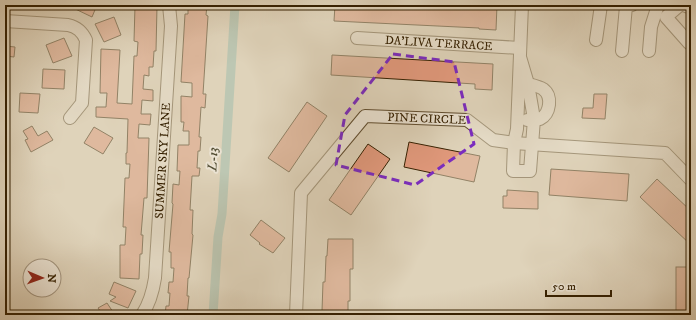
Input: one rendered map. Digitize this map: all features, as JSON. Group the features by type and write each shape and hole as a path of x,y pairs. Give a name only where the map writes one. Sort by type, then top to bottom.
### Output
{"street":[{"name":"SUMMER SKY LANE","path":"142,315 148,304 155,278 171,26 169,5"},
{"path":"522,5 520,52 523,82 534,120 530,171 513,170 514,143 523,82"},
{"path":"596,40 600,5"},
{"path":"622,51 627,5"},
{"path":"649,51 651,27 658,5"},
{"path":"691,8 675,7 666,17 689,44 691,42"},
{"path":"5,21 68,25 74,26 84,34 86,40 82,103 70,118"},
{"name":"DA'LIVA TERRACE","path":"357,38 520,52"},
{"path":"518,120 539,119 546,114 549,107 549,98 542,88 523,82"},
{"name":"PINE CIRCLE","path":"296,315 301,193 365,116 467,120 493,140 514,143 665,153 691,180"}],"highlighted area":[{"path":"393,54 454,62 474,144 415,185 336,165 345,115"}],"building":[{"path":"67,5 97,5 92,17"},
{"path":"188,5 207,5 206,15 208,16 203,94 206,94 205,108 201,107 199,137 201,137 197,168 200,168 199,176 192,176 190,210 193,210 193,235 188,278 187,296 189,296 187,315 165,315 166,306 169,306 169,282 173,282 174,268 171,268 171,252 169,252 173,184 179,185 180,171 177,171 178,145 189,145 189,131 183,131 184,122 181,122 181,96 192,97 192,83 181,82 185,14 188,14"},
{"path":"335,5 418,5 480,8 480,5 497,5 496,30 334,21"},
{"path":"135,6 157,6 156,51 154,51 153,67 149,67 149,76 144,75 143,89 153,90 153,101 142,100 141,114 151,114 150,125 139,124 138,138 149,138 147,198 144,198 141,235 143,235 142,254 140,254 139,279 120,278 120,245 125,245 126,227 123,227 125,178 129,178 130,164 126,164 128,119 96,117 96,107 106,107 107,93 100,93 101,49 120,50 117,103 132,104 134,56 137,56 138,42 134,41"},
{"path":"114,17 121,35 104,42 95,24"},
{"path":"64,38 72,56 53,63 46,45"},
{"path":"5,46 15,47 14,57 5,56"},
{"path":"332,55 493,64 492,90 475,89 475,84 331,75"},
{"path":"43,69 65,70 64,89 42,88"},
{"path":"20,93 40,94 38,113 19,112"},
{"path":"594,94 607,94 605,119 582,118 583,108 593,108"},
{"path":"307,102 327,116 289,172 268,158"},
{"path":"32,126 38,136 47,131 53,140 31,152 25,140 28,139 23,131"},
{"path":"94,127 113,138 103,154 84,143"},
{"path":"409,142 480,156 474,182 404,167"},
{"path":"368,144 390,159 351,215 329,200"},
{"path":"551,169 629,174 627,201 549,195"},
{"path":"657,179 691,211 691,245 640,197"},
{"path":"507,190 538,192 538,209 503,208 503,196 507,196"},
{"path":"261,220 285,238 273,253 259,244 260,243 250,235"},
{"path":"328,239 353,239 353,269 350,269 350,301 348,301 348,311 322,311 323,282 325,282"},
{"path":"676,267 691,267 691,315 676,315"},
{"path":"114,282 136,291 128,308 110,301 116,297 109,294"},
{"path":"107,303 115,315 103,315 98,308"}],"waterway":[{"name":"L-13","path":"213,315 218,237 222,214 235,5"}]}
